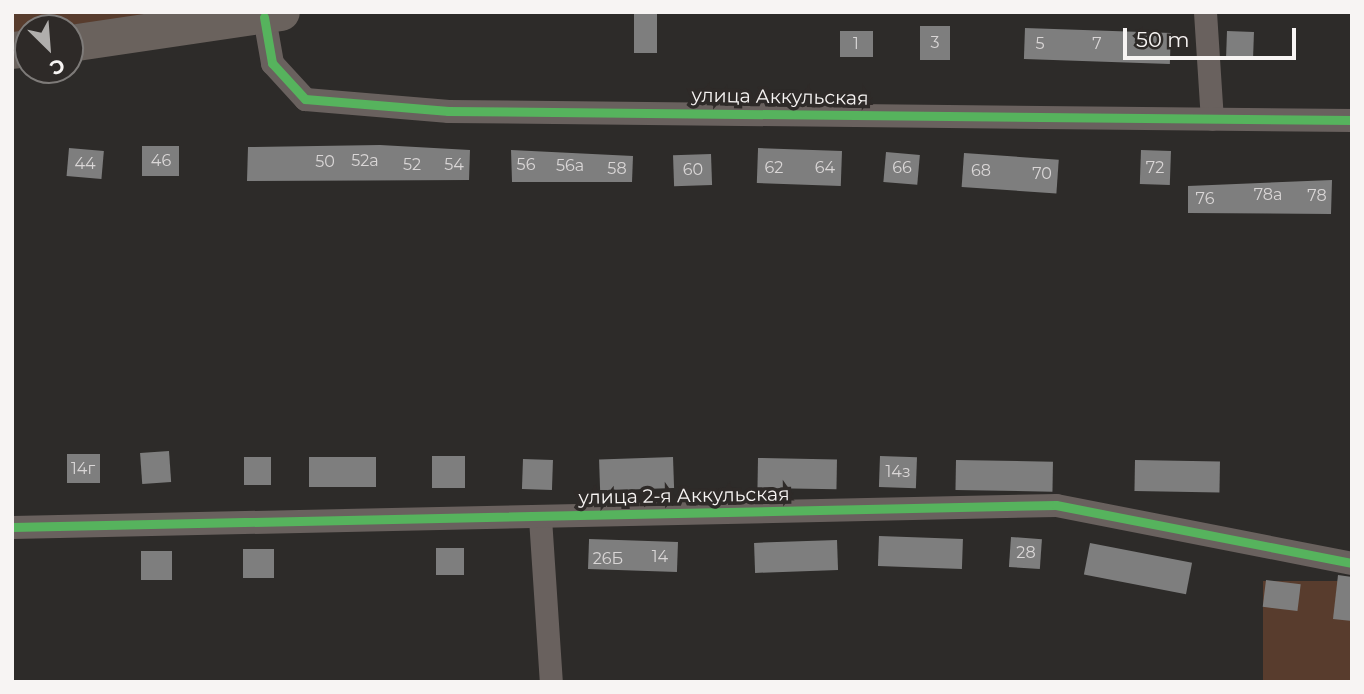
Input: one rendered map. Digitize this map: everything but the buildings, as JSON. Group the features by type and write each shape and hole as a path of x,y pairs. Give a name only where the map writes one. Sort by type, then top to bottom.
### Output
{"main road":[{"path":"84,41 273,15"}],"street":[{"path":"1205,12 1212,119"},
{"name":"улица Аккульская","path":"273,15 272,63 305,100 448,111 1352,120"},
{"name":"улица 2-я Аккульская","path":"12,527 540,518 1056,505 1352,563"},
{"path":"540,518 551,682"}],"shaded area":[{"path":"12,12 225,12 84,23 84,14 14,14 12,50"},
{"path":"1263,581 1352,581 1352,682 1263,682"}],"cycle path":[{"path":"264,17 272,63 305,99 448,111 1352,120"},
{"path":"12,527 1056,505 1352,563"}]}
